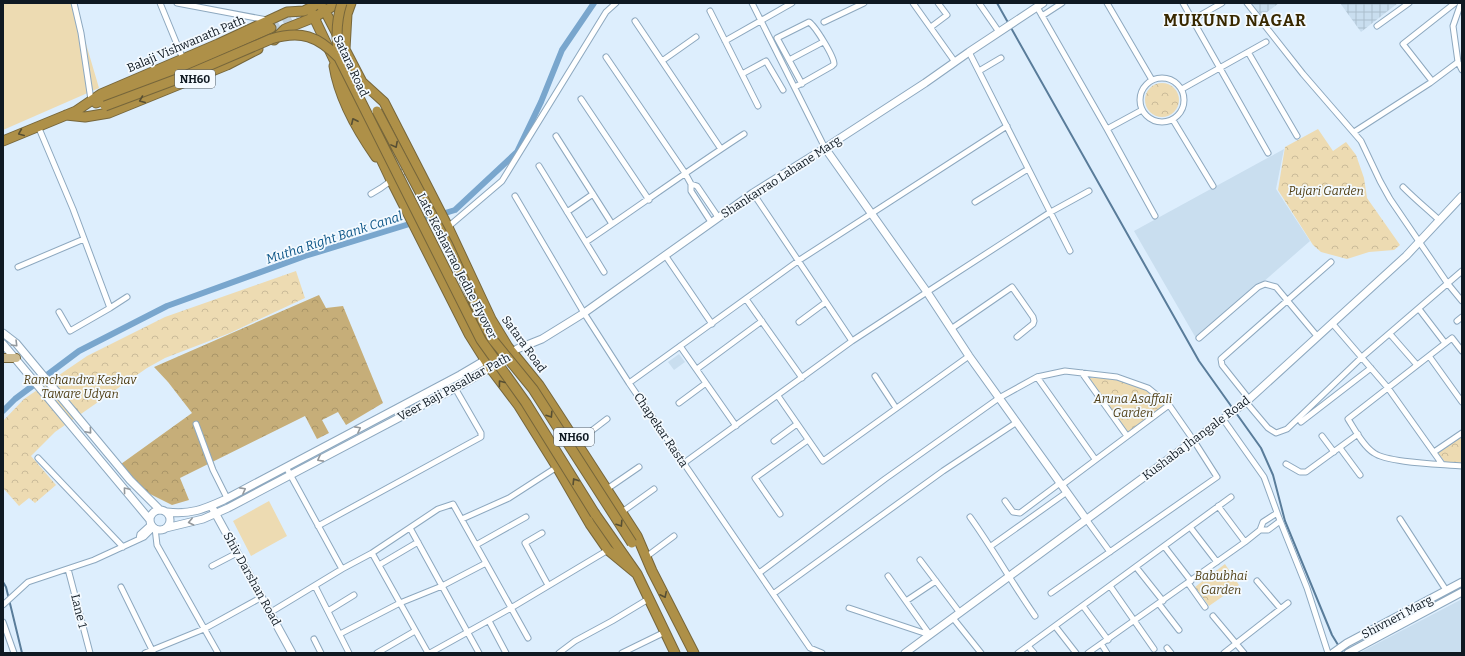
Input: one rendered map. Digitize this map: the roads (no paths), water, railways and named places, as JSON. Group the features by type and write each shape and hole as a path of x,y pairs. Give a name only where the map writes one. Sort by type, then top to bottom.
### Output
{"highway":[{"name":"NH60","path":"287,12 294,3"},
{"path":"313,13 321,5 338,3"},
{"name":"Late Keshavrao Jedhe Flyover","path":"335,57 337,27 342,3"},
{"path":"345,50 347,14 352,3"},
{"name":"Satara Road","path":"321,5 362,82 384,102 436,203 491,319 539,385 638,536 652,571 694,653"},
{"name":"Balaji Vishwanath Path","path":"3,141 76,111 101,94 271,24 287,12 304,11 313,13"},
{"name":"Balaji Vishwanath Path","path":"65,115 85,117 108,113 173,88 227,65 276,39 285,29 313,13"},
{"name":"Satara Road","path":"313,13 391,179 469,334 488,365 519,406 557,466 590,524 608,550 637,574"},
{"path":"76,111 174,71 271,24"},
{"name":"Late Keshavrao Jedhe Flyover","path":"85,117 105,106 180,78 270,39 284,35 295,34 312,38 329,48 481,340 526,404 595,514 637,574"},
{"path":"276,39 286,36 299,36 312,39 335,57"},
{"path":"368,89 377,111 448,245 493,340 533,389 632,543 652,571"},
{"path":"637,574 650,598 675,653"}],"main road":[{"name":"Shankarrao Lahane Marg","path":"513,350 542,339 584,313 753,193 925,83 1040,5"},
{"path":"825,148 927,292 969,356 1086,519"},
{"name":"Kushaba Jhangale Road","path":"905,653 1246,402 1317,336 1362,297 1419,242 1462,196"},
{"path":"3,333 16,343 130,480 164,511 170,519 170,523 166,528 161,530 153,525 3,344"},
{"name":"Veer Baji Pasalkar Path","path":"166,528 204,519 215,514 455,388 513,350"},
{"path":"3,358 17,360"},
{"name":"Veer Baji Pasalkar Path","path":"164,511 180,514 201,510 488,365"},
{"name":"Shiv Darshan Road","path":"211,505 271,612 292,653"},
{"path":"153,525 153,513 164,511"},
{"name":"Shivneri Marg","path":"1332,653 1347,643 1462,582"},
{"name":"Shivneri Marg","path":"1350,652 1462,592"}],"street":[{"path":"74,3 81,33 91,100"},
{"path":"160,3 183,60"},
{"path":"177,3 271,24"},
{"path":"447,226 502,181 606,12 616,3"},
{"path":"752,3 825,148"},
{"path":"725,41 792,3"},
{"path":"824,22 864,3"},
{"path":"913,3 955,62"},
{"path":"931,27 947,15 938,3"},
{"path":"979,3 999,32"},
{"path":"1042,16 1062,3"},
{"path":"1108,3 1152,80"},
{"path":"1183,3 1268,153"},
{"path":"1192,20 1222,3"},
{"path":"1246,3 1303,74 1361,141 1390,200 1448,284 1462,301"},
{"path":"1377,26 1409,3"},
{"path":"1432,81 1402,44 1455,3"},
{"path":"1461,3 1453,26 1458,62 1462,70"},
{"path":"1040,5 1042,16 1155,216"},
{"path":"710,11 758,106"},
{"path":"635,21 721,149"},
{"path":"795,88 802,84 832,66 834,64 833,58 809,22 777,38 802,84"},
{"path":"662,61 696,37"},
{"path":"789,60 823,42"},
{"path":"1182,89 1266,42"},
{"path":"969,52 1070,251"},
{"path":"1248,52 1297,136"},
{"path":"606,57 685,173 691,184 691,191 711,222"},
{"path":"979,71 1001,58"},
{"path":"742,74 766,61 783,90"},
{"path":"1354,132 1432,81 1458,62"},
{"path":"1160,77 1169,78 1177,82 1182,89 1185,98 1184,106 1180,114 1173,120 1164,122 1156,121 1148,117 1142,110 1140,102 1141,93 1145,86 1152,80 1160,77"},
{"path":"581,99 649,200"},
{"path":"1107,129 1142,110"},
{"path":"1173,120 1213,186"},
{"path":"38,126 73,209 110,308"},
{"path":"629,383 798,261 1007,126"},
{"path":"586,242 744,134"},
{"path":"556,136 612,224"},
{"path":"539,166 604,272"},
{"path":"975,202 1028,169"},
{"path":"371,194 403,172"},
{"path":"691,184 697,186 718,217"},
{"path":"1404,187 1416,200 1422,203 1439,220"},
{"path":"684,463 852,341 1050,213 1089,191"},
{"path":"753,193 852,341"},
{"path":"567,212 593,194"},
{"name":"Chapekar Rasta","path":"514,196 584,313 629,383 810,648 822,653"},
{"path":"18,267 84,239"},
{"path":"665,255 712,324"},
{"path":"1331,262 1221,359 1222,365 1246,402 1268,428 1276,433 1287,429 1362,357 1462,271"},
{"path":"1199,338 1258,287 1265,284 1276,288 1317,336"},
{"path":"951,329 1012,287 1033,316 1034,321 1033,324 1017,337"},
{"path":"59,312 70,331 127,297"},
{"path":"746,299 802,378"},
{"path":"799,322 826,302"},
{"path":"1419,309 1445,343"},
{"path":"696,369 762,320"},
{"path":"1332,323 1388,388 1442,464"},
{"path":"1390,334 1417,365"},
{"path":"1462,351 1452,338 1348,419 1374,453 1386,459 1462,466"},
{"path":"680,346 736,426"},
{"path":"778,396 823,461 969,356"},
{"path":"1429,356 1462,402"},
{"path":"1301,422 1371,368"},
{"path":"759,573 885,479 999,398 1037,377 1065,371 1118,377 1148,388 1169,405 1194,440 1217,477 1051,593"},
{"path":"1082,373 1127,436"},
{"path":"875,376 896,408"},
{"path":"1037,377 1095,459"},
{"path":"679,403 706,383"},
{"path":"318,526 481,437 481,434 455,388"},
{"path":"1005,501 1013,512 1020,513 1169,405"},
{"path":"1225,418 1264,477 1332,653"},
{"path":"577,442 607,419"},
{"path":"773,594 943,471 1017,422"},
{"path":"196,424 227,498"},
{"path":"774,442 797,424"},
{"path":"1434,452 1462,433"},
{"path":"1286,464 1303,473 1358,434"},
{"path":"1322,436 1334,452"},
{"path":"780,514 755,478 808,440"},
{"path":"1340,448 1360,475"},
{"path":"38,458 123,547"},
{"path":"462,519 509,498 557,466"},
{"path":"286,467 342,569"},
{"path":"607,489 639,467"},
{"path":"622,512 654,488"},
{"path":"991,546 1066,492"},
{"path":"1018,653 1230,497"},
{"path":"271,612 342,569 372,553 438,509 453,504 528,638"},
{"path":"1218,506 1245,542"},
{"path":"1088,653 1102,645 1245,542 1260,530 1263,522 1277,513"},
{"path":"476,545 526,517"},
{"path":"970,517 991,546 1008,577 1035,616"},
{"path":"1086,519 1110,552"},
{"path":"1400,520 1446,590"},
{"path":"1260,530 1268,530 1280,521"},
{"path":"3,605 28,582 94,560 123,547 144,537 153,525"},
{"path":"153,525 157,545 218,653"},
{"path":"1190,527 1217,562"},
{"path":"410,528 479,653"},
{"path":"542,533 525,543 548,585"},
{"path":"646,557 674,536"},
{"path":"379,566 418,542"},
{"path":"1164,546 1205,607"},
{"path":"372,553 415,631 429,653 468,633 608,550"},
{"path":"212,566 237,552"},
{"path":"920,560 960,613"},
{"path":"340,634 400,603 442,586 486,563"},
{"path":"1136,567 1179,630"},
{"name":"Lane 1","path":"68,569 90,653"},
{"path":"888,576 930,635"},
{"path":"906,601 936,581"},
{"path":"1257,581 1280,608"},
{"path":"314,586 349,653"},
{"path":"1110,586 1154,649"},
{"path":"122,587 153,652"},
{"path":"328,611 354,594"},
{"path":"145,653 153,652 204,629 262,597"},
{"path":"559,653 575,641 650,598"},
{"path":"1224,653 1288,602"},
{"path":"1083,606 1108,640"},
{"path":"849,608 930,635"},
{"path":"1212,616 1244,653"},
{"path":"953,618 981,653"},
{"path":"488,621 506,653"},
{"path":"3,622 14,653"},
{"path":"1055,626 1076,653"},
{"path":"377,653 415,631"},
{"path":"622,653 665,632"},
{"path":"314,639 321,653"},
{"path":"1102,645 1107,653"},
{"path":"1028,646 1034,653"},
{"path":"1166,648 1171,653"}],"waterway":[{"name":"Mutha Right Bank Canal","path":"3,411 15,399 79,351 167,306 305,256 455,210 517,152 541,102 562,50 594,3"},
{"path":"997,3 1199,361 1261,448 1273,475 1285,521 1332,635 1343,653"},
{"path":"3,582 6,587 22,653"}],"tunnel":[{"path":"271,28 303,10"}],"district":[{"name":"MUKUND NAGAR","path":"1235,20"}],"park label":[{"name":"Pujari Garden","path":"1326,191"},
{"name":"Ramchandra Keshav Taware Udyan","path":"80,387"},
{"name":"Aruna Asaffali Garden","path":"1133,406"},
{"name":"Babubhai Garden","path":"1221,583"}]}
